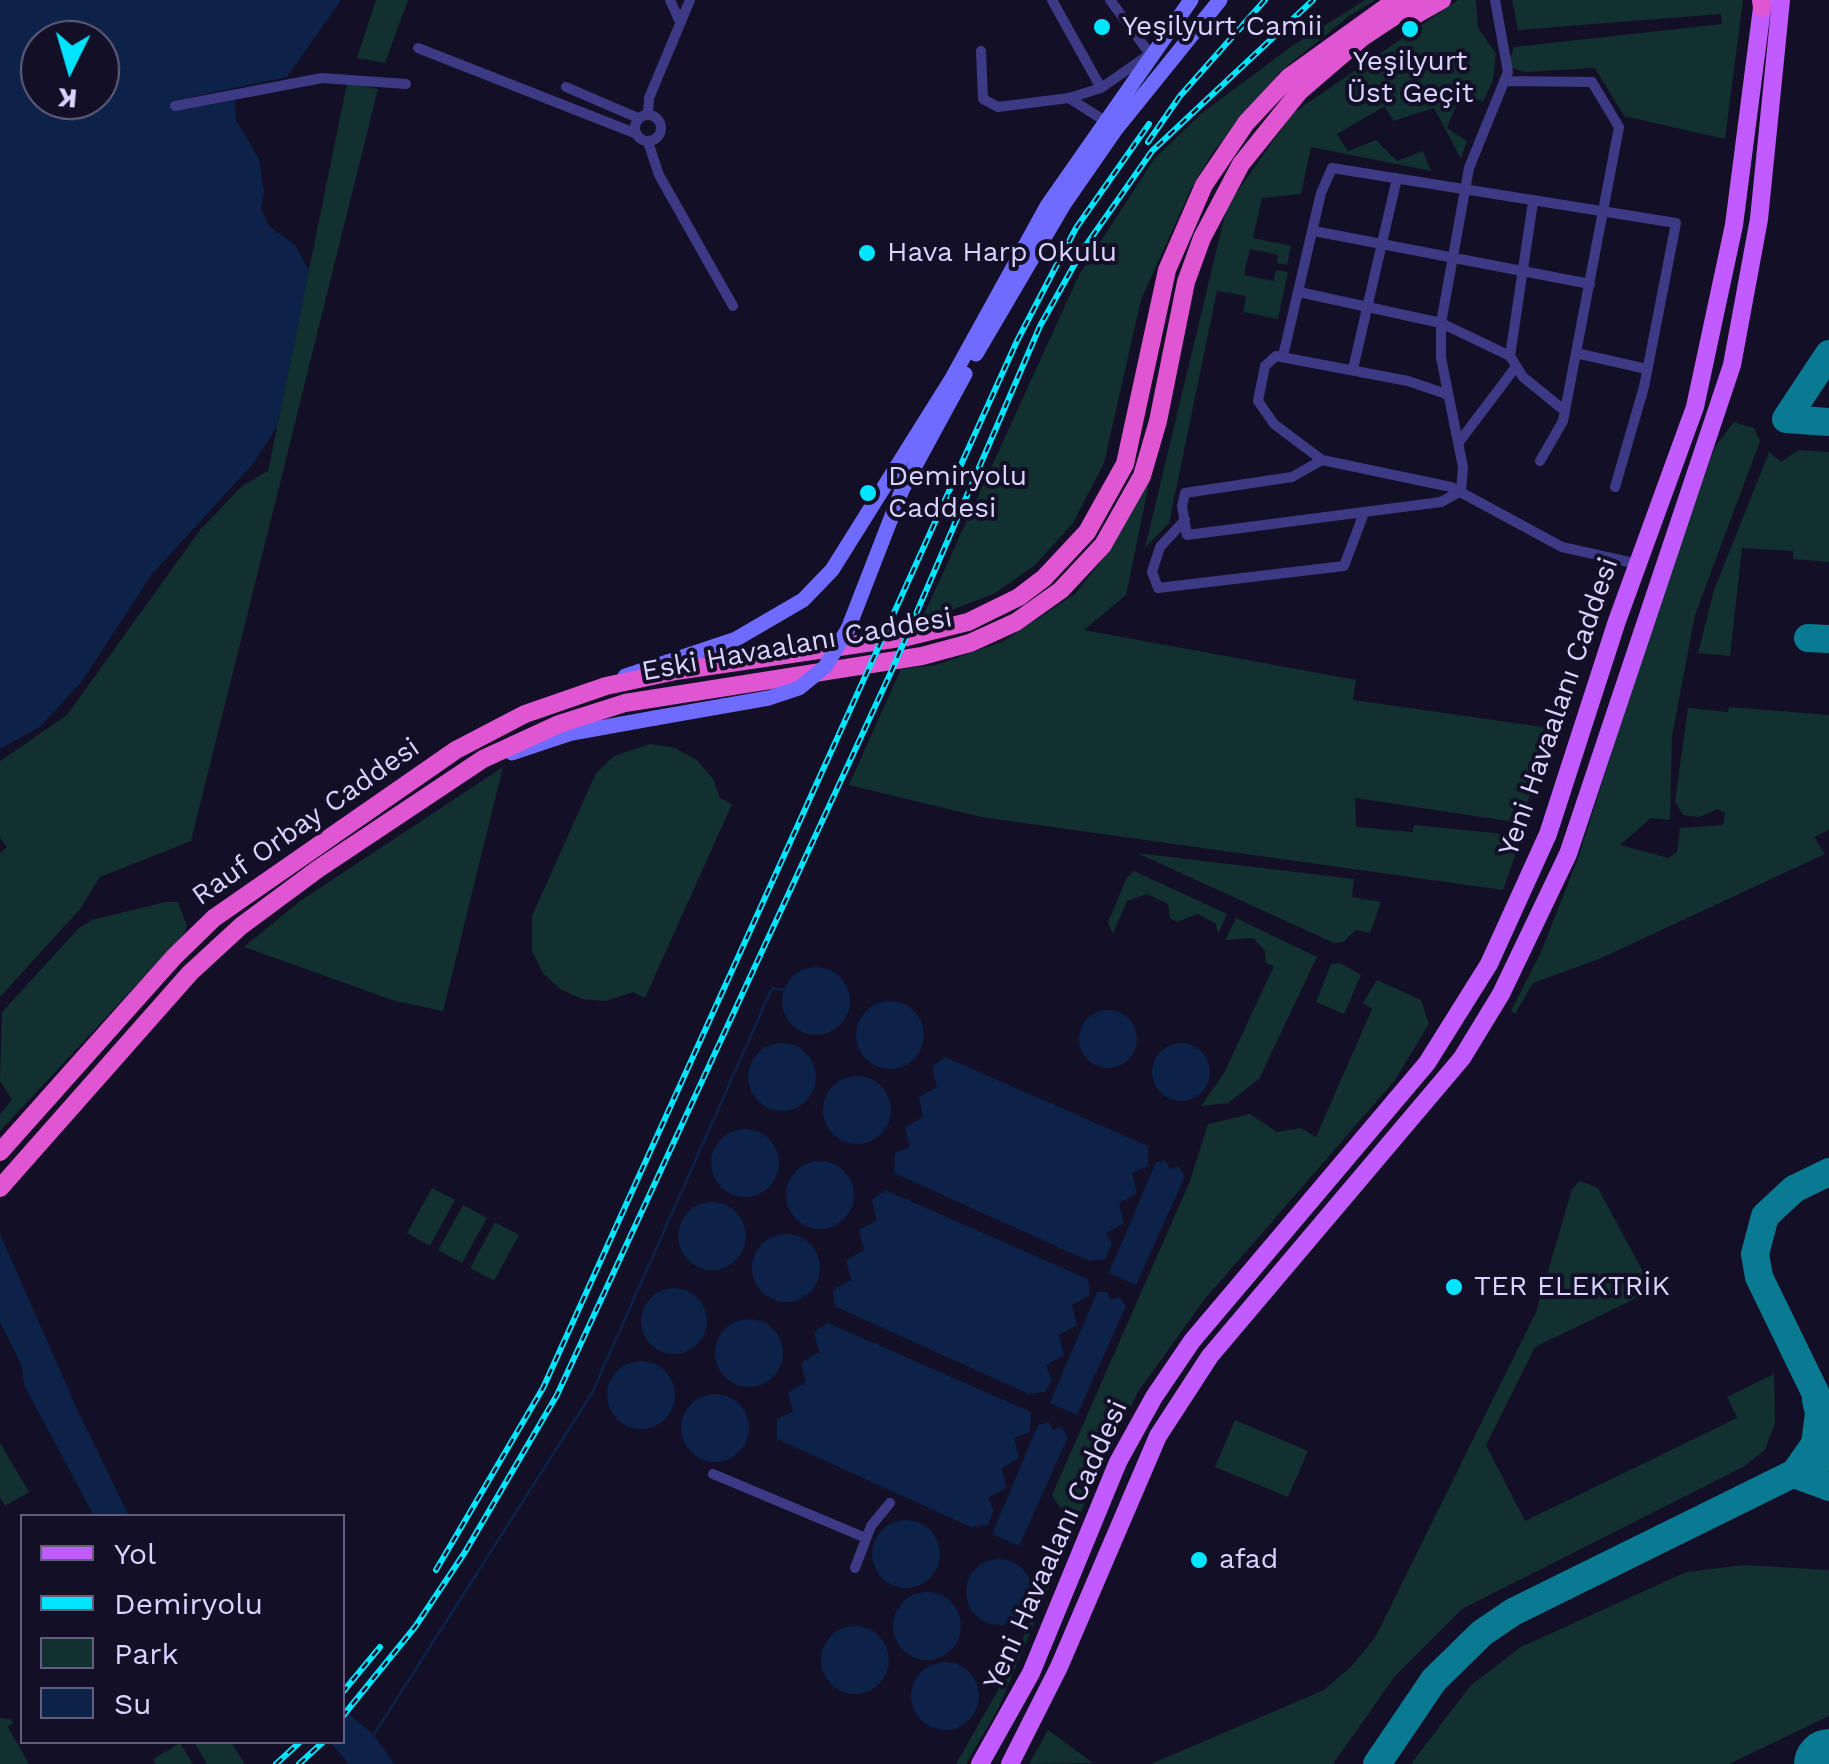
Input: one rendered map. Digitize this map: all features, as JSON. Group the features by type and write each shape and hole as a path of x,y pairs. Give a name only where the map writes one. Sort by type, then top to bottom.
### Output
{"highway":[{"path":"1303,64 1325,40 1380,0"},
{"name":"Eski Havaalanı Caddesi","path":"606,686 676,671 907,637 968,622 1019,597 1068,556 1102,511 1125,464 1158,304 1204,185 1246,123 1303,64 1396,0"},
{"name":"Eski Havaalanı Caddesi","path":"483,759 559,724 625,704 903,659 970,643 1016,622 1062,590 1117,525 1142,476 1158,421 1186,282 1224,193 1259,138 1322,72 1420,0"},
{"path":"1322,72 1442,0"},
{"name":"Rauf Orbay Caddesi","path":"0,1152 174,956 226,908 456,750 525,714 606,686"},
{"name":"Rauf Orbay Caddesi","path":"3,1184 190,973 241,926 330,860 483,759"}],"main road":[{"path":"483,759 572,733 769,698 799,688 825,668 848,628 902,490 1020,274 1150,54 1191,0"},
{"name":"Yeni Havaalanı Caddesi","path":"1010,1764 1058,1667 1150,1451 1206,1362 1462,1058 1500,994 1568,854 1659,571 1732,366 1759,220 1782,0"},
{"path":"606,686 650,666 736,639 803,600 850,546 1047,206 1110,125 1196,28 1214,1"},
{"name":"Yeni Havaalanı Caddesi","path":"980,1764 1031,1672 1118,1462 1188,1347 1394,1105 1461,1012 1489,964 1548,834 1602,666 1694,407 1721,303 1762,3"},
{"path":"1176,19 1186,18 1196,28"},
{"path":"1638,564 1659,571"},
{"path":"1602,666 1625,674"},
{"path":"1188,1347 1206,1362"}],"street":[{"path":"670,0 679,20"},
{"path":"637,134 690,0"},
{"path":"1052,0 1101,88"},
{"path":"981,51 984,99 998,107 1069,98 1101,88 1150,54 1110,0"},
{"path":"1461,491 1464,467 1446,394 1442,323 1464,192 1508,60 1495,0"},
{"path":"418,48 637,134 648,142 658,175 732,306"},
{"path":"176,106 322,78 406,84"},
{"path":"1504,81 1581,80 1600,89 1619,127 1564,411 1557,436 1540,461"},
{"path":"566,87 658,118 662,128 658,138 648,142"},
{"path":"1069,98 1110,125"},
{"path":"1283,356 1321,192 1332,168 1676,223 1648,370 1615,487"},
{"path":"1354,369 1397,178"},
{"path":"1532,202 1510,356 1515,368 1564,411"},
{"path":"1314,231 1382,248 1590,284"},
{"path":"1300,292 1442,323 1510,356"},
{"path":"1576,353 1648,370"},
{"path":"1446,394 1354,369 1283,356 1272,357 1265,366 1260,409 1288,437 1322,460 1461,491 1562,547 1638,564"},
{"path":"1459,442 1515,368"},
{"path":"1322,460 1292,476 1193,489 1182,498 1188,536 1441,502 1461,491"},
{"path":"1185,520 1160,546 1152,572 1158,588 1344,566 1364,513"},
{"path":"713,1474 866,1538"},
{"path":"855,1568 866,1538 890,1503"}],"green space":[{"path":"376,0 408,0 385,63 357,58"},
{"path":"1365,0 1376,0 1349,16 1280,72 1213,152 1192,187 1141,300 1104,463 1073,523 1035,565 994,594 921,621 1079,275 1154,159 1202,113 1292,46"},
{"path":"1458,0 1476,0 1478,28 1496,53 1493,80 1483,102 1461,92 1447,128 1467,141 1461,159 1434,108 1393,121 1385,106 1337,134 1348,151 1376,140 1397,161 1423,151 1431,171 1311,147 1301,194 1262,198 1253,238 1291,246 1287,265 1277,263 1278,255 1250,249 1244,275 1273,281 1276,270 1288,272 1278,319 1243,312 1246,296 1217,291 1169,523 1145,548 1227,206 1293,113"},
{"path":"1512,0 1743,0 1725,139 1624,116 1595,68 1525,72 1512,68 1510,59 1514,47 1722,24 1721,14 1518,30"},
{"path":"347,83 378,89 191,841 100,877 80,909 0,997 0,853 7,847 0,838 0,761 67,715 200,530 242,486 268,471"},
{"path":"1734,422 1754,428 1760,441 1695,615 1672,736 1670,820 1651,818 1620,845 1668,858 1677,852 1680,828 1723,825 1725,813 1718,809 1699,817 1683,815 1675,801 1688,708 1728,712 1729,707 1829,715 1829,830 1814,837 1825,854 1599,959 1533,983 1515,1014 1511,1011 1541,952 1577,861 1669,574 1715,447"},
{"path":"1799,450 1829,452 1829,562 1793,559 1793,551 1742,548 1730,656 1698,653 1714,590 1769,452 1781,462"},
{"path":"1151,473 1126,595 1084,630 1356,680 1353,700 1549,728 1524,815 1515,822 1355,798 1356,827 1413,832 1414,825 1515,835 1519,844 1503,890 981,817 849,785 901,669 936,665 1002,642 1075,594 1114,545"},
{"path":"650,744 675,748 697,760 713,779 720,798 732,804 645,998 633,992 606,1001 582,999 560,989 543,973 532,951 532,916 596,773 614,756"},
{"path":"503,767 443,1011 395,1001 244,947 300,901"},
{"path":"1137,853 1354,879 1352,897 1381,902 1370,933 1356,930 1343,942 1334,943"},
{"path":"1134,871 1227,914 1218,934 1216,924 1198,914 1177,922 1170,918 1168,904 1147,894 1127,901 1113,933 1108,923 1126,879"},
{"path":"178,902 187,926 184,934 0,1131 0,1115 12,1099 0,1081 2,1012 79,928 92,920"},
{"path":"1236,918 1317,957 1259,1079 1228,1103 1201,1106 1224,1073 1274,966 1266,963 1265,951 1253,938 1225,940"},
{"path":"1340,963 1361,975 1344,1014 1316,1002 1331,964"},
{"path":"1377,980 1421,1000 1429,1024 1395,1080 1204,1300 1138,1392 1101,1465 998,1709 966,1764 956,1764 1010,1669 1071,1524 1052,1495 1190,1181 1208,1124 1250,1114 1277,1132 1301,1128 1316,1137 1372,1009 1363,1003"},
{"path":"1580,1181 1598,1188 1653,1290 1535,1347 1486,1445 1525,1521 1737,1418 1727,1397 1774,1374 1775,1423 1765,1450 1743,1467 1462,1609 1395,1676 1333,1764 1151,1764 1324,1690 1352,1666 1376,1636 1536,1312 1572,1189"},
{"path":"432,1188 455,1200 430,1246 407,1233"},
{"path":"463,1205 487,1218 462,1263 438,1250"},
{"path":"495,1222 519,1235 494,1281 470,1268"},
{"path":"1235,1420 1308,1451 1288,1497 1215,1467"},
{"path":"0,1443 29,1492 5,1506 0,1497"},
{"path":"1745,1565 1829,1570 1829,1716 1729,1764 1411,1764 1471,1685 1521,1647 1686,1572"},
{"path":"0,1718 11,1719 13,1723 8,1727 29,1764 0,1764"},
{"path":"1048,1730 1093,1763 1029,1764"},
{"path":"181,1744 193,1764 156,1764 153,1759"},
{"path":"195,1744 232,1744 245,1764 207,1764"}],"water":[{"path":"0,0 341,0 287,77 173,101 174,111 235,100 236,120 259,159 264,192 261,208 269,226 295,245 309,270 277,427 252,465 152,574 82,681 40,727 0,749"},
{"path":"816,967 840,977 850,1001 840,1025 816,1035 792,1025 782,1001 792,977"},
{"path":"890,1001 914,1011 924,1035 914,1059 890,1069 866,1059 856,1035 866,1011"},
{"path":"1108,1010 1128,1019 1137,1039 1128,1059 1108,1068 1088,1059 1079,1039 1088,1019"},
{"path":"782,1043 806,1053 816,1077 806,1101 782,1111 758,1101 748,1077 758,1053"},
{"path":"1181,1043 1201,1052 1210,1072 1201,1092 1181,1101 1161,1092 1152,1072 1161,1052"},
{"path":"945,1057 1148,1146 1148,1166 1132,1173 1137,1193 1119,1203 1124,1223 1106,1233 1112,1244 1105,1259 1089,1261 894,1173 895,1153 910,1147 905,1127 923,1117 919,1097 937,1087 932,1067"},
{"path":"857,1076 881,1086 891,1110 881,1134 857,1144 833,1134 823,1110 833,1086"},
{"path":"745,1129 769,1139 779,1163 769,1187 745,1197 721,1187 711,1163 721,1139"},
{"path":"820,1161 844,1171 854,1195 844,1219 820,1229 796,1219 786,1195 796,1171"},
{"path":"1166,1161 1170,1169 1178,1166 1185,1176 1136,1285 1109,1273 1156,1162"},
{"path":"885,1190 1088,1279 1090,1295 1072,1305 1077,1325 1059,1335 1064,1355 1046,1365 1052,1381 1045,1392 1029,1394 834,1306 833,1290 851,1280 846,1260 864,1250 859,1230 877,1220 872,1200"},
{"path":"712,1202 736,1212 746,1236 736,1260 712,1270 688,1260 678,1236 688,1212"},
{"path":"0,1234 128,1514 93,1514 24,1385 22,1366 0,1322"},
{"path":"786,1234 810,1244 820,1268 810,1292 786,1302 762,1292 752,1268 762,1244"},
{"path":"674,1288 698,1297 707,1321 698,1345 674,1354 650,1345 641,1321 650,1297"},
{"path":"1097,1292 1107,1292 1111,1300 1119,1297 1126,1306 1077,1415 1050,1403"},
{"path":"749,1319 773,1329 783,1353 773,1377 749,1387 725,1377 715,1353 725,1329"},
{"path":"828,1323 1031,1412 1030,1432 1014,1438 1019,1458 1002,1468 1006,1488 988,1498 994,1510 988,1525 971,1527 777,1439 777,1419 793,1412 788,1393 806,1382 801,1363 819,1352 814,1332"},
{"path":"641,1361 665,1371 675,1395 665,1419 641,1429 617,1419 607,1395 617,1371"},
{"path":"715,1394 739,1404 749,1428 739,1452 715,1462 691,1452 681,1428 691,1404"},
{"path":"1049,1422 1053,1430 1061,1427 1068,1437 1019,1546 992,1534 1038,1425"},
{"path":"906,1520 930,1530 940,1554 930,1578 906,1588 882,1578 872,1554 882,1530"},
{"path":"999,1559 1023,1568 1032,1592 1023,1616 999,1625 975,1616 966,1592 975,1568"},
{"path":"927,1592 951,1602 961,1626 951,1650 927,1660 903,1650 893,1626 903,1602"},
{"path":"855,1626 879,1636 889,1660 879,1684 855,1694 831,1684 821,1660 831,1636"},
{"path":"945,1662 969,1672 979,1696 969,1720 945,1730 921,1720 911,1696 921,1672"},
{"path":"345,1711 374,1735 394,1764 349,1764 332,1744 345,1744"}],"waterway":[{"path":"373,1736 592,1393 772,988 784,990"}],"taxiway":[{"path":"1829,354 1786,419 1829,422"},
{"path":"1808,638 1829,639"},
{"path":"1829,1172 1794,1189 1765,1216 1755,1254 1759,1277 1829,1421"},
{"path":"1816,1400 1819,1413 1815,1444 1794,1474 1829,1487"},
{"path":"1377,1764 1434,1680 1482,1633 1513,1612 1829,1456"}],"railway":[{"path":"1148,142 1180,96 1265,0"},
{"path":"345,1713 415,1627 465,1552 557,1395 891,672 1040,326 1082,251 1152,151 1313,0"},
{"path":"436,1570 543,1388 1017,341 1076,228 1149,124"},
{"path":"345,1689 380,1647"},
{"path":"276,1764 298,1744"},
{"path":"299,1764 321,1744"}],"place":[{"name":"Yeşilyurt Camii","path":"1102,27"},
{"name":"Yeşilyurt Üst Geçit","path":"1410,29"},
{"name":"Hava Harp Okulu","path":"867,253"},
{"name":"Demiryolu Caddesi","path":"868,493"},
{"name":"TER ELEKTRİK","path":"1454,1287"},
{"name":"afad","path":"1199,1560"}]}
